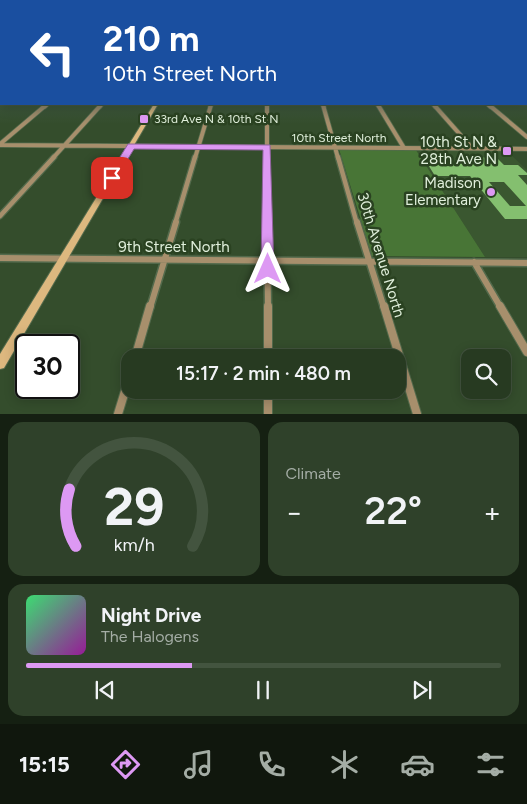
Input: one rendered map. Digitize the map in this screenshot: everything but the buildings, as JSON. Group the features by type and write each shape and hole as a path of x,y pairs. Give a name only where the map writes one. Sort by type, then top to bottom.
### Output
{"street":[{"path":"0,145 47,105"},
{"path":"0,216 101,105"},
{"path":"0,364 155,105"},
{"path":"138,349 210,105"},
{"path":"267,105 268,349"},
{"name":"30th Avenue North","path":"322,105 416,414"},
{"path":"378,105 404,148"},
{"path":"434,105 472,148"},
{"path":"488,105 527,137"},
{"name":"10th Street North","path":"0,145 527,149"},
{"name":"9th Street North","path":"0,258 527,263"},
{"path":"474,262 527,352"},
{"path":"118,414 123,399"},
{"path":"268,399 268,414"}],"shaded area":[{"path":"339,149 416,150 485,257 372,256"},
{"path":"416,150 506,150 527,170 527,257 485,257"}],"place":[{"name":"33rd Ave N & 10th St N","path":"144,119"},
{"name":"10th St N & 28th Ave N","path":"507,151"},
{"name":"Madison Elementary","path":"491,192"}],"route":[{"path":"112,178 131,146 267,147 268,269"}]}
